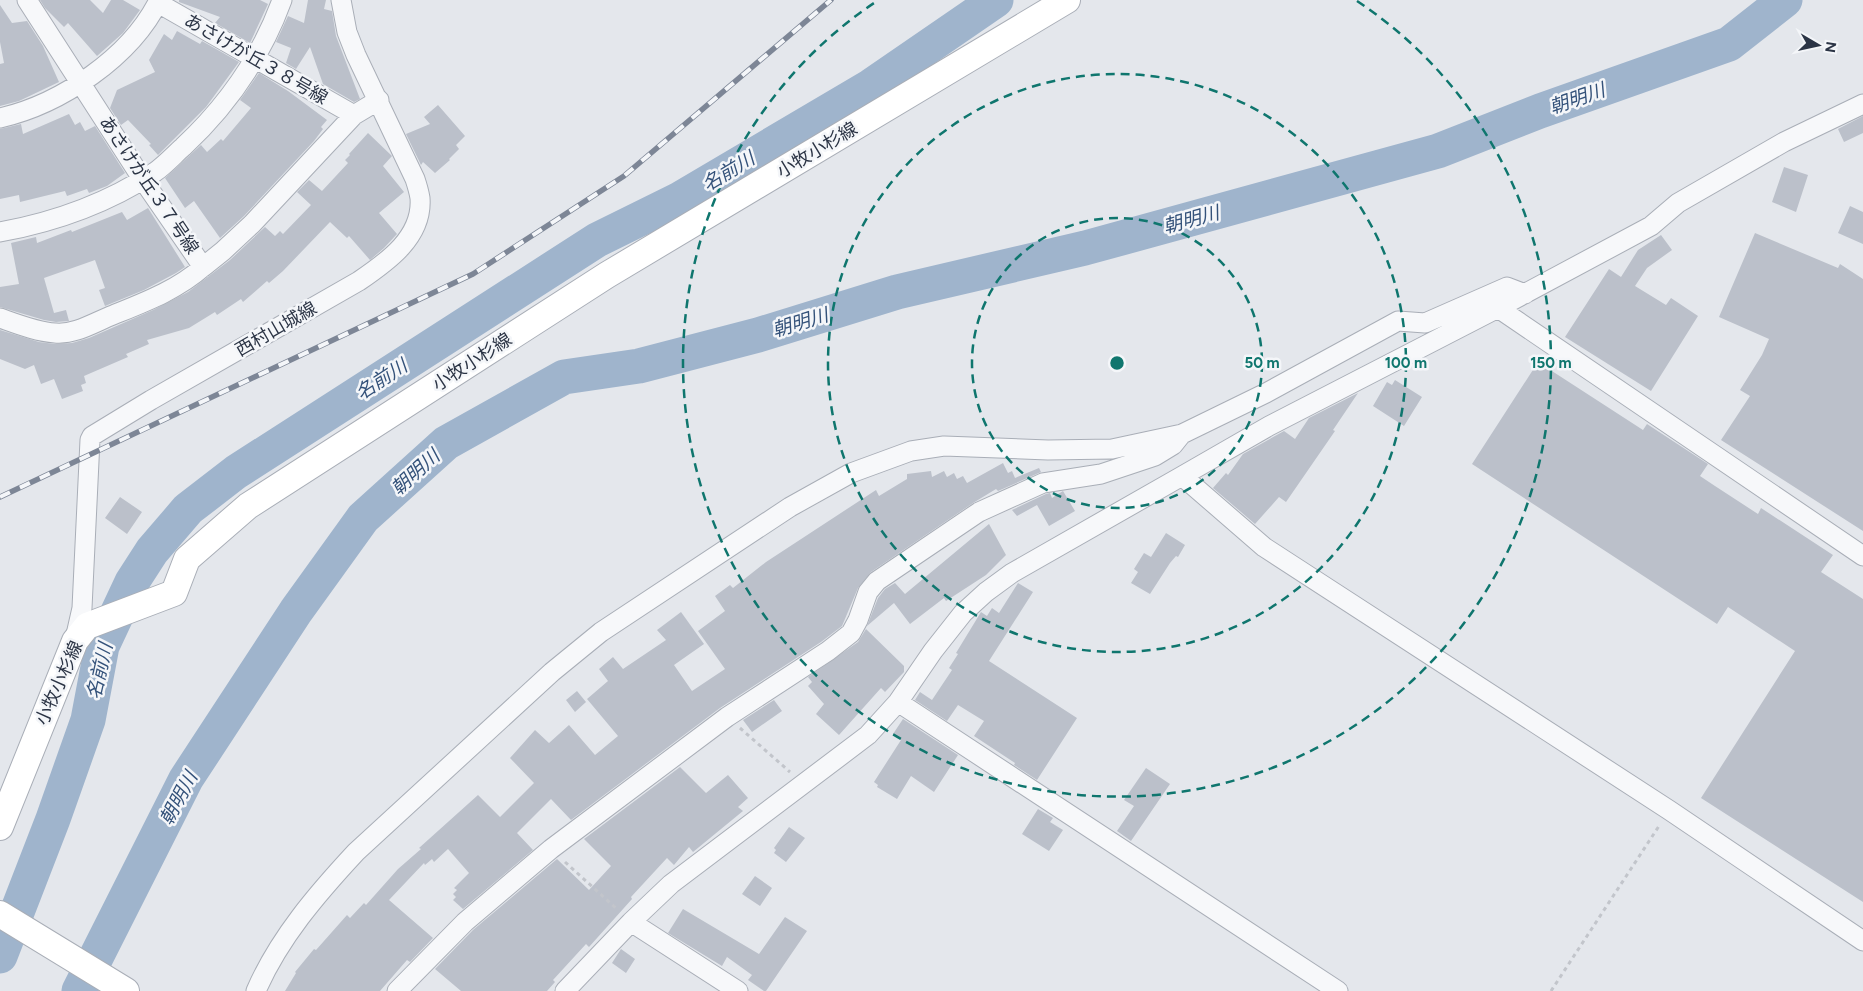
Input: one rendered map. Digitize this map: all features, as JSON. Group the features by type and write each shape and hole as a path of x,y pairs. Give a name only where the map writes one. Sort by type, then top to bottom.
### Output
{"main road":[{"name":"小牧小杉線","path":"0,827 81,634 174,593 187,559 248,506 607,275 1067,0"},
{"path":"0,914 126,991"}],"street":[{"name":"あさけが丘３７号線","path":"27,0 82,82 143,180 203,267 252,224 354,116 379,100"},
{"path":"0,232 34,226 67,216 143,180 157,171 210,122 233,93 255,59 282,0"},
{"name":"西村山城線","path":"81,634 90,440 92,436 151,400 359,281 396,253 415,227 419,214 420,198 416,179 350,39 341,0"},
{"path":"0,118 29,110 93,76 124,47 159,2"},
{"name":"あさけが丘３８号線","path":"159,2 354,116"},
{"path":"565,991 631,922 671,884 868,735 898,702 963,613 986,592 1012,573 1269,426 1525,294 1651,226 1678,203 1784,142 1863,104"},
{"path":"0,318 42,332 66,333 153,298 190,278 203,267"},
{"path":"256,991 281,944 330,880 356,852 552,672 601,632 790,507 851,472 911,451 944,446 1048,450 1112,449 1182,434 1266,394 1398,321 1425,323 1507,287 1525,294"},
{"path":"1498,308 1863,556"},
{"path":"397,991 466,922 551,850 727,717 828,651 851,633 868,592 877,581 979,512 1043,483 1101,474 1155,456 1173,445 1182,434"},
{"path":"1182,476 1264,547 1669,810 1863,941"},
{"path":"898,702 1338,991"},
{"path":"631,922 738,991"}],"path":[{"path":"727,717 804,784"},
{"path":"1551,991 1669,810"},
{"path":"551,850 631,922"}],"building":[{"path":"40,0 90,0 103,13 111,0 123,0 140,10 123,33 97,56 68,23 64,27 45,8"},
{"path":"179,0 260,0 268,4 250,43 215,23 220,17 179,2"},
{"path":"308,0 326,0 324,9 332,11 336,36 360,99 354,102 323,84 310,47 296,69 286,63 291,48 276,42 288,16 304,23"},
{"path":"0,5 12,23 27,21 43,46 59,82 19,101 0,106 0,64 4,63 0,42"},
{"path":"177,31 200,44 202,41 239,62 206,107 158,155 149,145 151,144 128,120 121,125 110,108 117,90 155,72 149,60 164,34 172,40"},
{"path":"259,73 288,91 327,120 314,141 244,216 220,238 194,201 185,208 165,178 201,145 207,152 221,139 223,141 251,108 240,100"},
{"path":"438,105 465,136 456,145 459,149 435,173 423,162 421,165 406,134 430,124 424,117"},
{"path":"69,114 75,125 80,122 85,131 95,126 125,173 107,186 89,193 87,189 67,196 65,191 20,202 19,195 0,199 0,129 21,124 23,134"},
{"path":"1863,116 1863,133 1844,142 1838,129"},
{"path":"368,133 392,156 383,166 404,192 379,213 397,234 370,260 349,236 347,238 330,222 283,271 269,283 267,281 243,302 241,299 217,315 215,312 189,328 147,340 149,344 126,354 128,357 84,376 86,383 81,385 83,391 62,399 54,379 41,384 34,365 25,369 0,359 0,330 39,342 55,344 72,343 89,338 153,310 188,292 230,260 265,227 275,236 280,231 283,234 311,205 297,192 309,180 322,191 348,163 345,160 349,154"},
{"path":"1784,167 1808,175 1796,212 1772,202"},
{"path":"1850,206 1863,212 1863,244 1838,233"},
{"path":"148,208 185,267 144,290 105,306 99,290 105,288 95,260 44,278 54,313 66,310 69,321 56,322 44,320 0,307 0,287 19,284 11,243 36,237 37,243 71,230 72,232 122,212 127,220"},
{"path":"1755,233 1838,268 1840,264 1863,279 1863,531 1721,440 1750,396 1740,390 1762,355 1769,339 1719,317"},
{"path":"1661,235 1672,250 1647,268 1635,286 1666,305 1671,298 1698,316 1651,391 1565,337 1609,269 1621,277 1638,250"},
{"path":"1538,362 1643,430 1647,424 1708,464 1700,476 1758,514 1761,508 1833,555 1821,572 1863,599 1863,902 1701,798 1795,651 1728,607 1717,624 1472,464"},
{"path":"1395,380 1422,397 1404,426 1373,406 1387,382 1392,385"},
{"path":"1358,393 1333,430 1335,431 1286,502 1279,497 1255,524 1213,488 1226,473 1228,475 1243,454 1284,431 1295,439 1309,418"},
{"path":"1003,463 1008,473 1012,471 1015,478 1039,468 1041,472 998,491 996,489 871,572 858,588 842,626 821,642 720,708 571,820 551,799 517,833 533,850 463,909 453,900 456,897 453,894 457,890 454,888 469,873 448,849 434,862 432,859 425,865 424,863 389,900 433,938 410,962 407,960 380,991 285,991 295,972 347,915 350,918 364,903 366,905 398,869 421,849 419,848 478,795 500,817 534,783 510,758 535,730 549,743 569,725 595,755 618,736 587,699 608,681 599,669 613,657 623,669 666,640 657,630 681,612 704,644 674,665 692,691 725,669 698,631 725,611 715,596 730,585 733,588 766,562 876,490 879,496 907,479 907,474 931,471 932,477 944,471 947,477 954,473 957,479 963,476 967,483"},
{"path":"1063,491 1075,511 1049,526 1037,505 1017,516 1012,510 1046,494 1050,493 1052,498"},
{"path":"120,497 142,512 127,534 105,518"},
{"path":"989,524 1006,555 986,575 946,601 944,598 910,624 894,603 867,626 878,598 885,589 895,583 905,594"},
{"path":"1166,533 1185,545 1178,557 1176,556 1170,563 1150,594 1131,583 1138,572 1134,569 1144,553 1151,557"},
{"path":"1018,583 1033,592 989,661 1077,718 1037,780 974,736 984,721 958,705 947,721 915,700 920,692 932,700 952,670 949,668 958,654 956,653 981,612 987,616 992,608 999,613"},
{"path":"866,629 904,666 904,672 885,692 881,688 839,735 816,714 824,704 808,686 812,682 808,677 858,642"},
{"path":"577,691 586,702 575,712 566,700"},
{"path":"774,700 782,711 752,732 743,720"},
{"path":"903,719 958,755 934,792 911,776 897,799 877,787 878,785 874,782 901,740 893,734"},
{"path":"680,767 706,793 728,775 748,798 738,807 743,811 693,852 689,847 674,865 667,858 589,947 586,944 553,980 555,982 547,991 461,991 435,969 473,930 557,859 589,890 611,866 584,839"},
{"path":"1146,768 1170,784 1131,841 1117,831 1134,806 1124,800"},
{"path":"1038,809 1053,818 1050,822 1063,830 1049,851 1022,834"},
{"path":"789,827 805,838 786,862 774,853 776,850 774,848"},
{"path":"755,876 772,888 760,906 742,894"},
{"path":"683,909 759,954 785,917 807,931 766,991 764,991 748,980 752,975 727,957 722,966 668,933"},
{"path":"621,949 635,959 626,973 612,963"}],"waterway":[{"name":"名前川","path":"0,956 53,819 88,720 102,646 132,582 152,551 188,509 236,472 597,240 678,200 871,86 996,0"},
{"name":"朝明川","path":"79,991 186,779 296,611 363,518 446,443 564,377 639,366 758,335 897,292 1085,248 1438,151 1540,111 1729,44 1785,0"}],"railway":[{"path":"0,497 473,274 624,176 831,0"}]}
